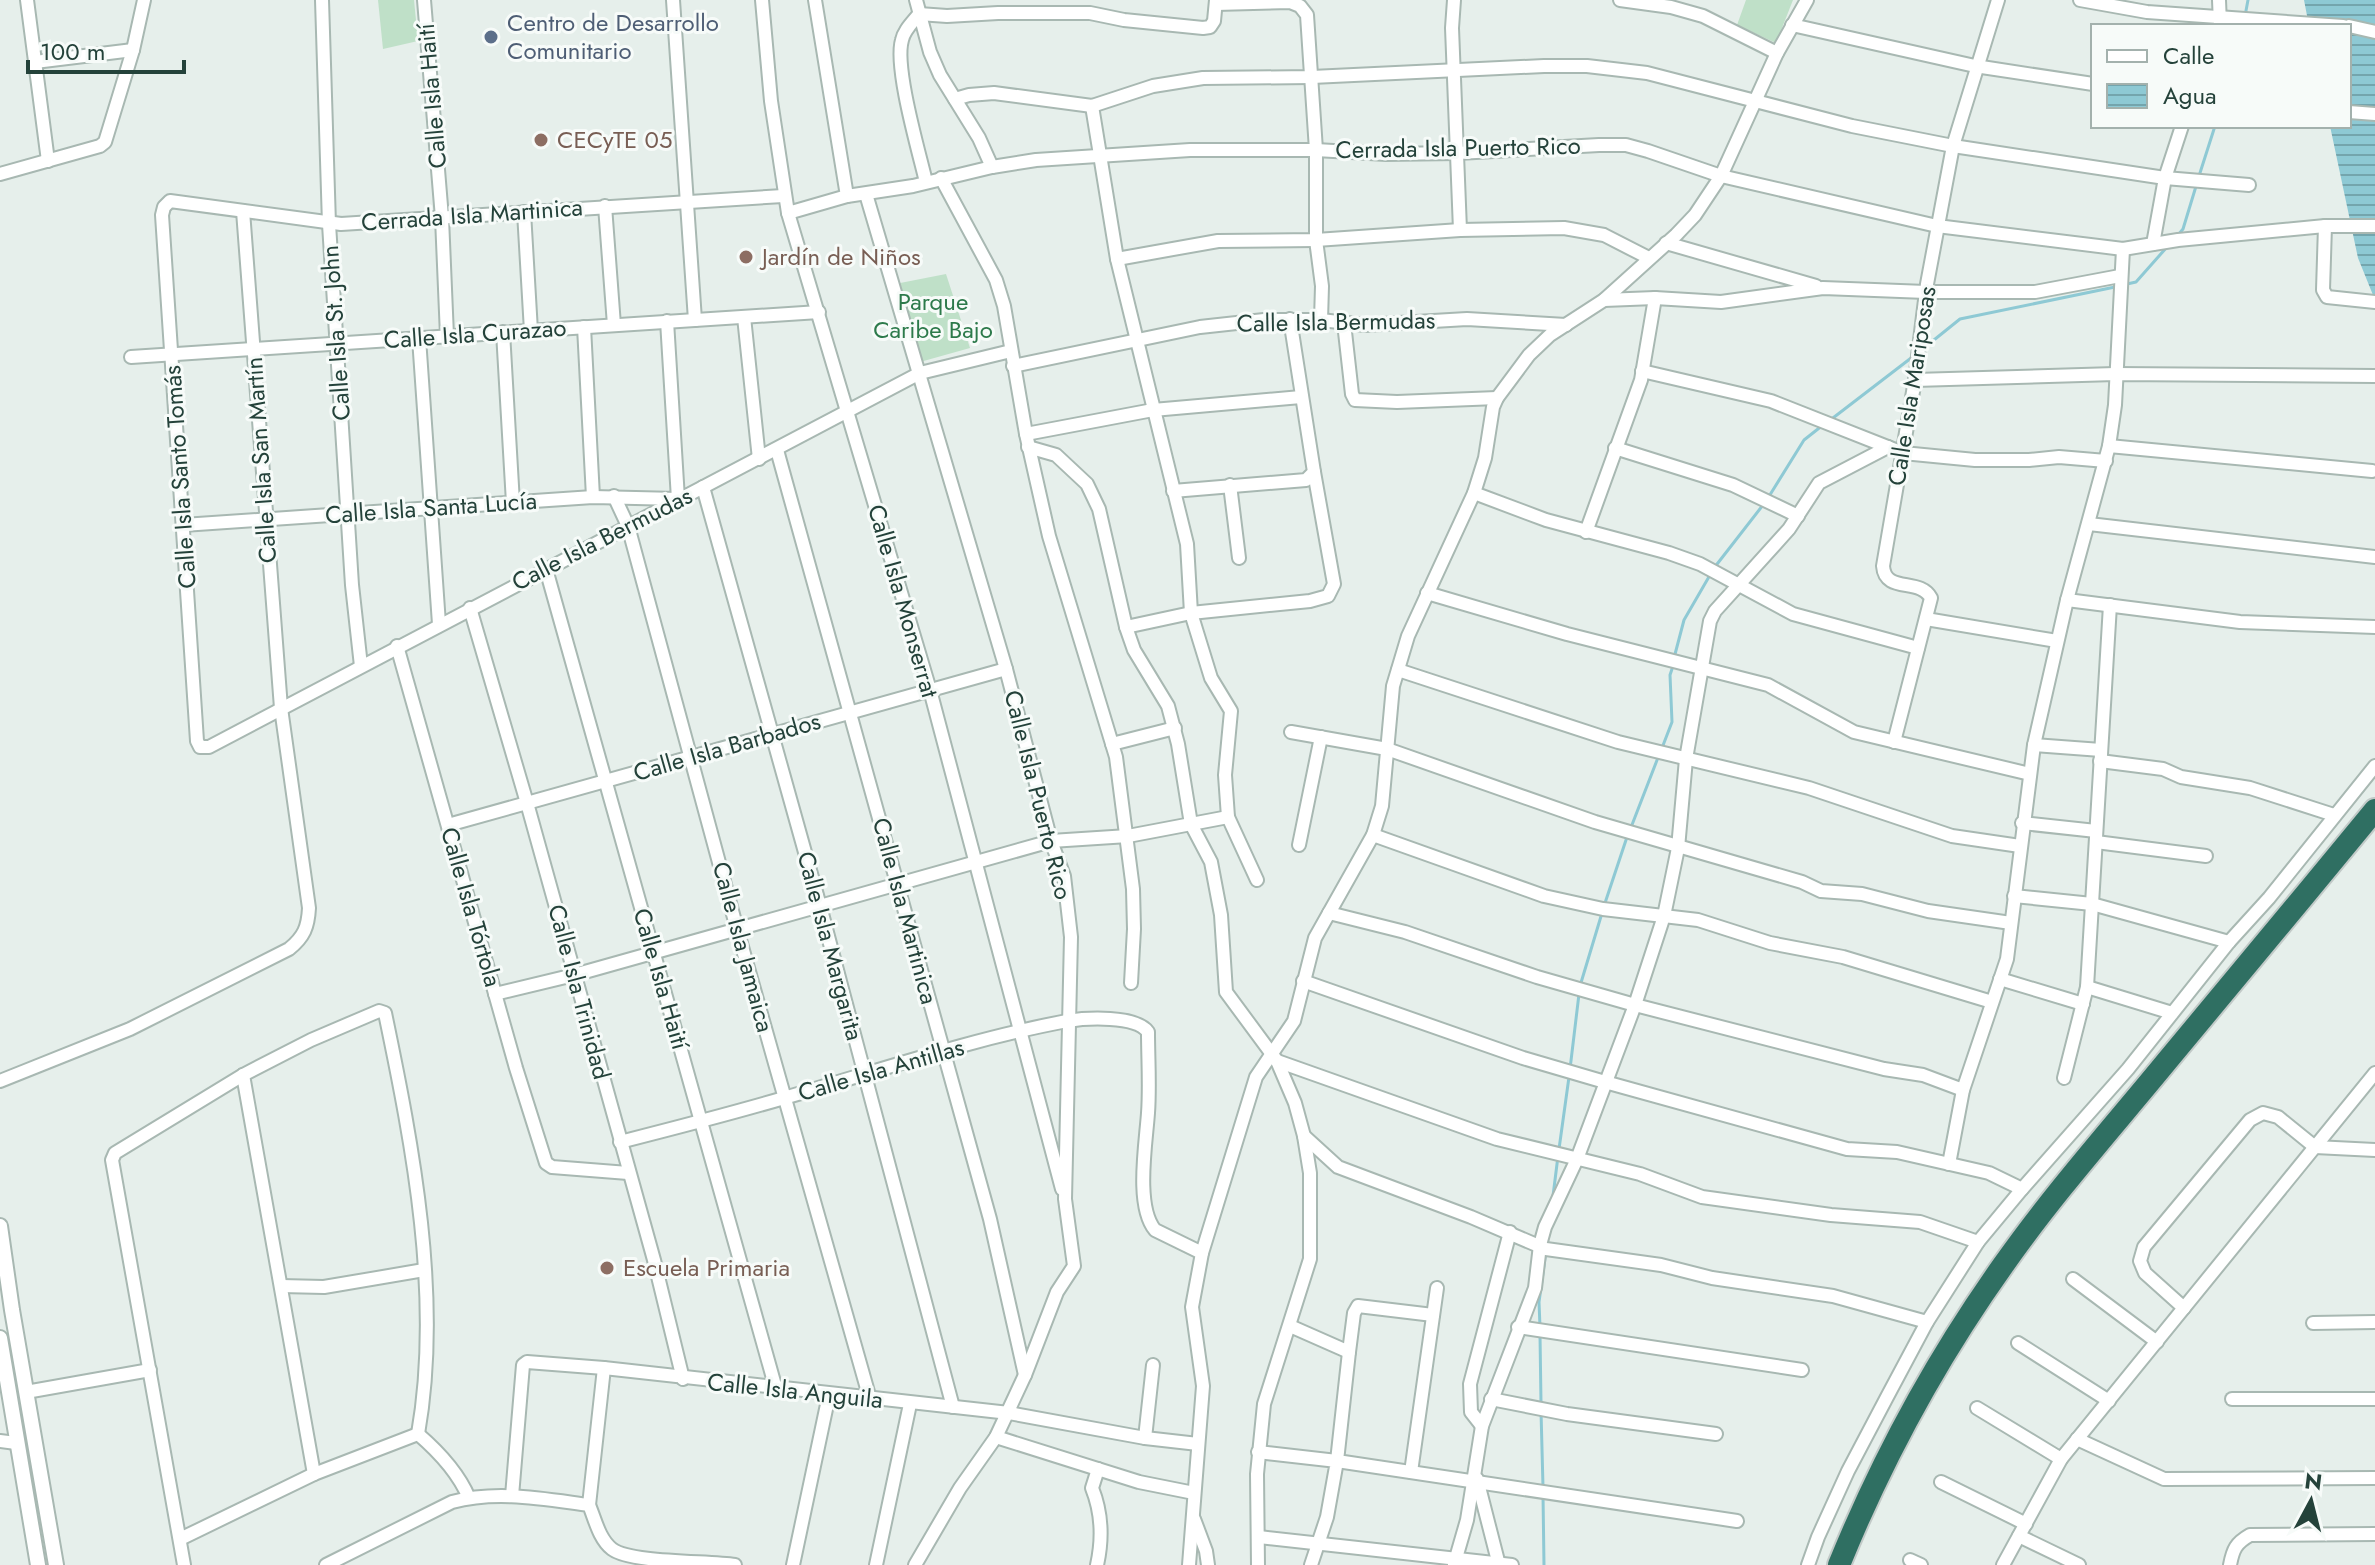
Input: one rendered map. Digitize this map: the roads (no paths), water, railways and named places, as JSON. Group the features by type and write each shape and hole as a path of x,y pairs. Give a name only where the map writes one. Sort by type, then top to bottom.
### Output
{"highway":[{"path":"1839,1565 1905,1423 1962,1326 2005,1263 2061,1189 2375,810"}],"street":[{"path":"27,0 48,161"},
{"path":"0,174 105,142 133,50 144,0"},
{"name":"Calle Isla St. John","path":"322,0 329,224 352,585 361,666"},
{"name":"Calle Isla Haití","path":"424,0 442,218 447,336"},
{"path":"673,0 695,320"},
{"name":"Calle Isla Monserrat","path":"762,0 783,196 930,690 1065,1199"},
{"path":"815,0 847,196"},
{"path":"916,0 940,75 979,138 992,167"},
{"path":"1454,0 1452,28 1460,230"},
{"path":"1620,0 1671,7 1703,16 1777,53"},
{"path":"1189,1565 1203,1386 1192,1307 1202,1253 1253,1085 1274,1058 1294,1021 1310,951 1373,835 1382,806 1393,686 1408,636 1474,493 1485,458 1493,407 1529,355 1550,335 1604,300 1695,215 1721,176 1777,53 1807,0"},
{"name":"Calle Isla Mariposas","path":"1926,619 1931,598 1928,592 1888,581 1883,576 1883,566 1915,380 1937,226 1953,146 1975,66 1998,0"},
{"path":"2080,0 2220,23 2262,24"},
{"path":"2219,0 2220,23"},
{"path":"919,14 1090,13 1124,20 1203,28 1210,27 1214,21 1216,2 1290,2 1300,6 1307,15 1312,77 1321,320"},
{"path":"919,14 903,35 900,45 907,103 926,182"},
{"path":"1792,25 1975,66 2091,84"},
{"path":"2351,27 2375,32"},
{"path":"35,62 133,50"},
{"path":"955,99 994,93 1092,106 1153,86 1203,78 1312,77 1587,66 1647,73 1755,103 1953,146 2165,178 2249,185"},
{"path":"1092,106 1117,259 1187,544 1191,613 1211,678 1231,711 1225,775 1228,817 1257,880"},
{"path":"2351,112 2375,114"},
{"path":"2153,244 2165,178 2181,128"},
{"name":"Cerrada Isla Puerto Rico","path":"788,213 847,196 1036,160 1190,150 1316,150 1386,154 1626,145 1721,176 1937,226 2123,249 2325,226 2375,226"},
{"path":"941,178 996,280 1004,306 1027,441 1070,611 1112,744 1128,836 1134,929 1131,983"},
{"name":"Calle Isla Puerto Rico","path":"866,194 1006,669 1051,841 1064,876 1071,937 1065,1199 1074,1266 1057,1292 1009,1413 915,1565"},
{"name":"Cerrada Isla Martinica","path":"164,207 170,201 329,224 783,196"},
{"path":"605,206 614,325"},
{"name":"Calle Isla Santo Tomás","path":"164,207 162,215 197,741 200,747"},
{"name":"Calle Isla San Martín","path":"0,1081 130,1029 289,949 301,939 308,925 309,908 281,708 243,211"},
{"path":"524,212 531,331"},
{"path":"2325,226 2323,290 2327,297 2375,302"},
{"path":"1117,259 1218,241 1316,240 1460,230 1564,228 1620,242 1649,258"},
{"path":"1666,243 1823,288"},
{"path":"1949,1164 1963,1090 2007,959 2034,745 2067,600 2109,446 2115,405 2123,249"},
{"path":"1604,300 1655,298 1721,302 1823,288 2035,292 2120,276"},
{"path":"1586,532 1642,371 1655,298"},
{"name":"Calle Isla Curazao","path":"131,357 819,312"},
{"path":"744,317 759,459"},
{"path":"1126,627 1191,613 1310,601 1328,596 1334,584 1290,319"},
{"name":"Calle Isla Bermudas","path":"1013,366 1200,327 1290,319 1344,323 1467,319 1566,325"},
{"path":"667,321 678,499"},
{"path":"1344,323 1355,400 1397,402 1497,398"},
{"path":"584,327 593,497"},
{"path":"503,332 513,503"},
{"path":"419,338 439,624"},
{"name":"Calle Isla Bermudas","path":"200,747 209,747 920,373 1011,351"},
{"path":"1642,371 1771,401 1903,453 1975,460 2059,457 2106,461"},
{"path":"1915,380 2115,374 2375,376"},
{"path":"1027,441 1153,410 1301,397"},
{"path":"1027,441 1056,455 1087,484 1099,509 1126,627 1134,650 1161,694 1175,728 1191,824 1211,862 1221,915 1226,992 1274,1058 1295,1103 1304,1136 1310,1173 1310,1259 1264,1404 1258,1452 1258,1565"},
{"path":"2109,446 2372,471"},
{"path":"1455,1562 1475,1478 1482,1426 1535,1288 1545,1227 1577,1159 1635,1005 1664,916 1678,848 1686,759 1710,621 1715,611 1798,516 1819,483 1888,447"},
{"path":"1615,448 1733,485 1798,516"},
{"name":"Calle Isla Martinica","path":"777,450 990,1219 1025,1375"},
{"path":"1173,491 1306,480 1314,472"},
{"path":"1230,485 1239,558"},
{"name":"Calle Isla Margarita","path":"703,487 820,906 953,1407"},
{"path":"1474,493 1524,513 1669,553 1739,583 1793,614 1918,648"},
{"name":"Calle Isla Jamaica","path":"614,496 628,526 737,929 870,1399"},
{"name":"Calle Isla Santa Lucía","path":"183,525 593,497 678,499"},
{"path":"2089,524 2375,557"},
{"name":"Calle Isla Haití","path":"546,569 776,1389"},
{"path":"1427,593 1567,634 1768,685 1854,732 2030,774"},
{"path":"2067,600 2240,622 2375,627"},
{"path":"2064,1078 2087,987 2110,605"},
{"name":"Calle Isla Trinidad","path":"470,608 654,1260 683,1379"},
{"path":"1894,742 1926,619 2057,641"},
{"name":"Calle Isla Tórtola","path":"397,646 495,994 548,1167 628,1173"},
{"name":"Calle Isla Barbados","path":"448,825 1006,669"},
{"path":"1398,670 1618,742 1809,788 1952,836 2020,846"},
{"path":"1112,744 1175,728"},
{"path":"1291,732 1387,749 1678,848 1802,882 1821,891 1862,894 1928,911 2011,923"},
{"path":"1299,845 1321,737"},
{"path":"2034,745 2163,769 2181,777 2250,788 2334,815"},
{"path":"1808,1565 1848,1471 1927,1322 1978,1242 2128,1069 2375,766"},
{"path":"495,994 654,953 1051,841 1128,836 1228,817"},
{"path":"2022,823 2206,856"},
{"path":"1373,835 1544,896 1603,909 1698,920 1770,943 1843,957 1992,1002"},
{"path":"2014,896 2092,904 2229,942"},
{"path":"1329,913 1405,932 1537,977 1635,1005 1884,1069 1923,1075 1963,1090"},
{"path":"2000,979 2083,1004"},
{"path":"1303,981 1523,1058 1605,1082 1847,1149 1897,1152 1989,1173 2022,1189"},
{"path":"2087,987 2172,1013"},
{"path":"184,1565 112,1160 115,1153 243,1075 311,1040 379,1011 385,1013 401,1087 424,1270 424,1361 418,1434"},
{"name":"Calle Isla Antillas","path":"620,1142 1021,1032 1069,1021 1111,1019 1137,1023 1148,1032 1149,1075 1143,1185 1150,1224 1155,1230 1202,1253"},
{"path":"1274,1058 1497,1139 1640,1174 1702,1197 1831,1215 1920,1222 1978,1242"},
{"path":"2003,1565 2061,1459 2375,1073"},
{"path":"243,1075 314,1474"},
{"path":"2184,1308 2145,1273 2140,1261 2144,1247 2250,1120 2263,1113 2278,1117 2315,1147 2375,1150"},
{"path":"1304,1136 1338,1167 1510,1232 1546,1249 1661,1265 1712,1278 1833,1296 1927,1322"},
{"path":"0,1226 5,1295 26,1392 56,1565"},
{"path":"1482,1426 1471,1412 1470,1384 1510,1232"},
{"path":"281,1286 324,1287 424,1270"},
{"path":"2073,1279 2157,1342"},
{"path":"1411,1472 1437,1288"},
{"path":"1311,1565 1327,1517 1337,1461 1354,1313 1358,1306 1433,1315"},
{"path":"2313,1323 2375,1322"},
{"path":"1290,1326 1349,1352"},
{"path":"1518,1327 1802,1370"},
{"path":"0,1338 38,1565"},
{"path":"2018,1343 2109,1401"},
{"name":"Calle Isla Anguila","path":"512,1496 524,1363 604,1368 1009,1413 1145,1438 1198,1444"},
{"path":"1145,1438 1153,1365"},
{"path":"604,1368 589,1505 604,1539 613,1550 630,1561 735,1565"},
{"path":"26,1392 150,1370"},
{"path":"793,1565 829,1395"},
{"path":"1491,1399 1567,1414 1716,1434"},
{"path":"2232,1399 2375,1399"},
{"path":"876,1565 910,1404"},
{"path":"1977,1408 2061,1459"},
{"path":"180,1539 314,1474 418,1434"},
{"path":"418,1434 454,1472 469,1498"},
{"path":"996,1437 1139,1482 1194,1493"},
{"path":"2077,1439 2164,1479 2375,1478"},
{"path":"0,1441 16,1443"},
{"path":"1258,1452 1475,1478 1737,1521"},
{"path":"1097,1565 1102,1532 1092,1488 1098,1469"},
{"path":"1475,1478 1499,1564"},
{"path":"1941,1482 2026,1524"},
{"path":"326,1565 452,1502 469,1498 512,1496 589,1505"},
{"path":"1193,1516 1208,1565"},
{"path":"2230,1565 2233,1550 2250,1535 2375,1534"},
{"path":"2019,1536 2079,1565"},
{"path":"1259,1537 1455,1562 1512,1565"}],"water":[{"path":"2304,0 2375,0 2375,300 2358,258 2330,128 2351,128 2351,24 2309,24"}],"waterway":[{"path":"2245,16 2248,0"},
{"path":"2199,176 2214,128"},
{"path":"2178,235 2183,229 2197,183"},
{"path":"2127,284 2136,282 2167,247"},
{"path":"1924,348 1960,319 2115,287"},
{"path":"1829,421 1915,355"},
{"path":"1768,498 1804,440 1823,425"},
{"path":"1714,568 1763,505"},
{"path":"1674,658 1684,620 1710,575"},
{"path":"1662,748 1672,722 1670,675 1673,666"},
{"path":"1630,830 1659,755"},
{"path":"1604,906 1627,837"},
{"path":"1580,986 1602,913"},
{"path":"1570,1069 1579,994"},
{"path":"1559,1149 1569,1077"},
{"path":"1553,1196 1558,1156"},
{"path":"1540,1327 1539,1302 1546,1251"},
{"path":"1540,1335 1541,1403"},
{"path":"1541,1411 1543,1487"},
{"path":"1543,1495 1544,1565"}],"place":[{"name":"Centro de Desarrollo Comunitario","path":"491,37"},
{"name":"CECyTE 05","path":"541,140"},
{"name":"Jardín de Niños","path":"746,257"},
{"name":"Escuela Primaria","path":"607,1268"}],"park label":[{"name":"Parque Caribe Bajo","path":"933,316"}]}
